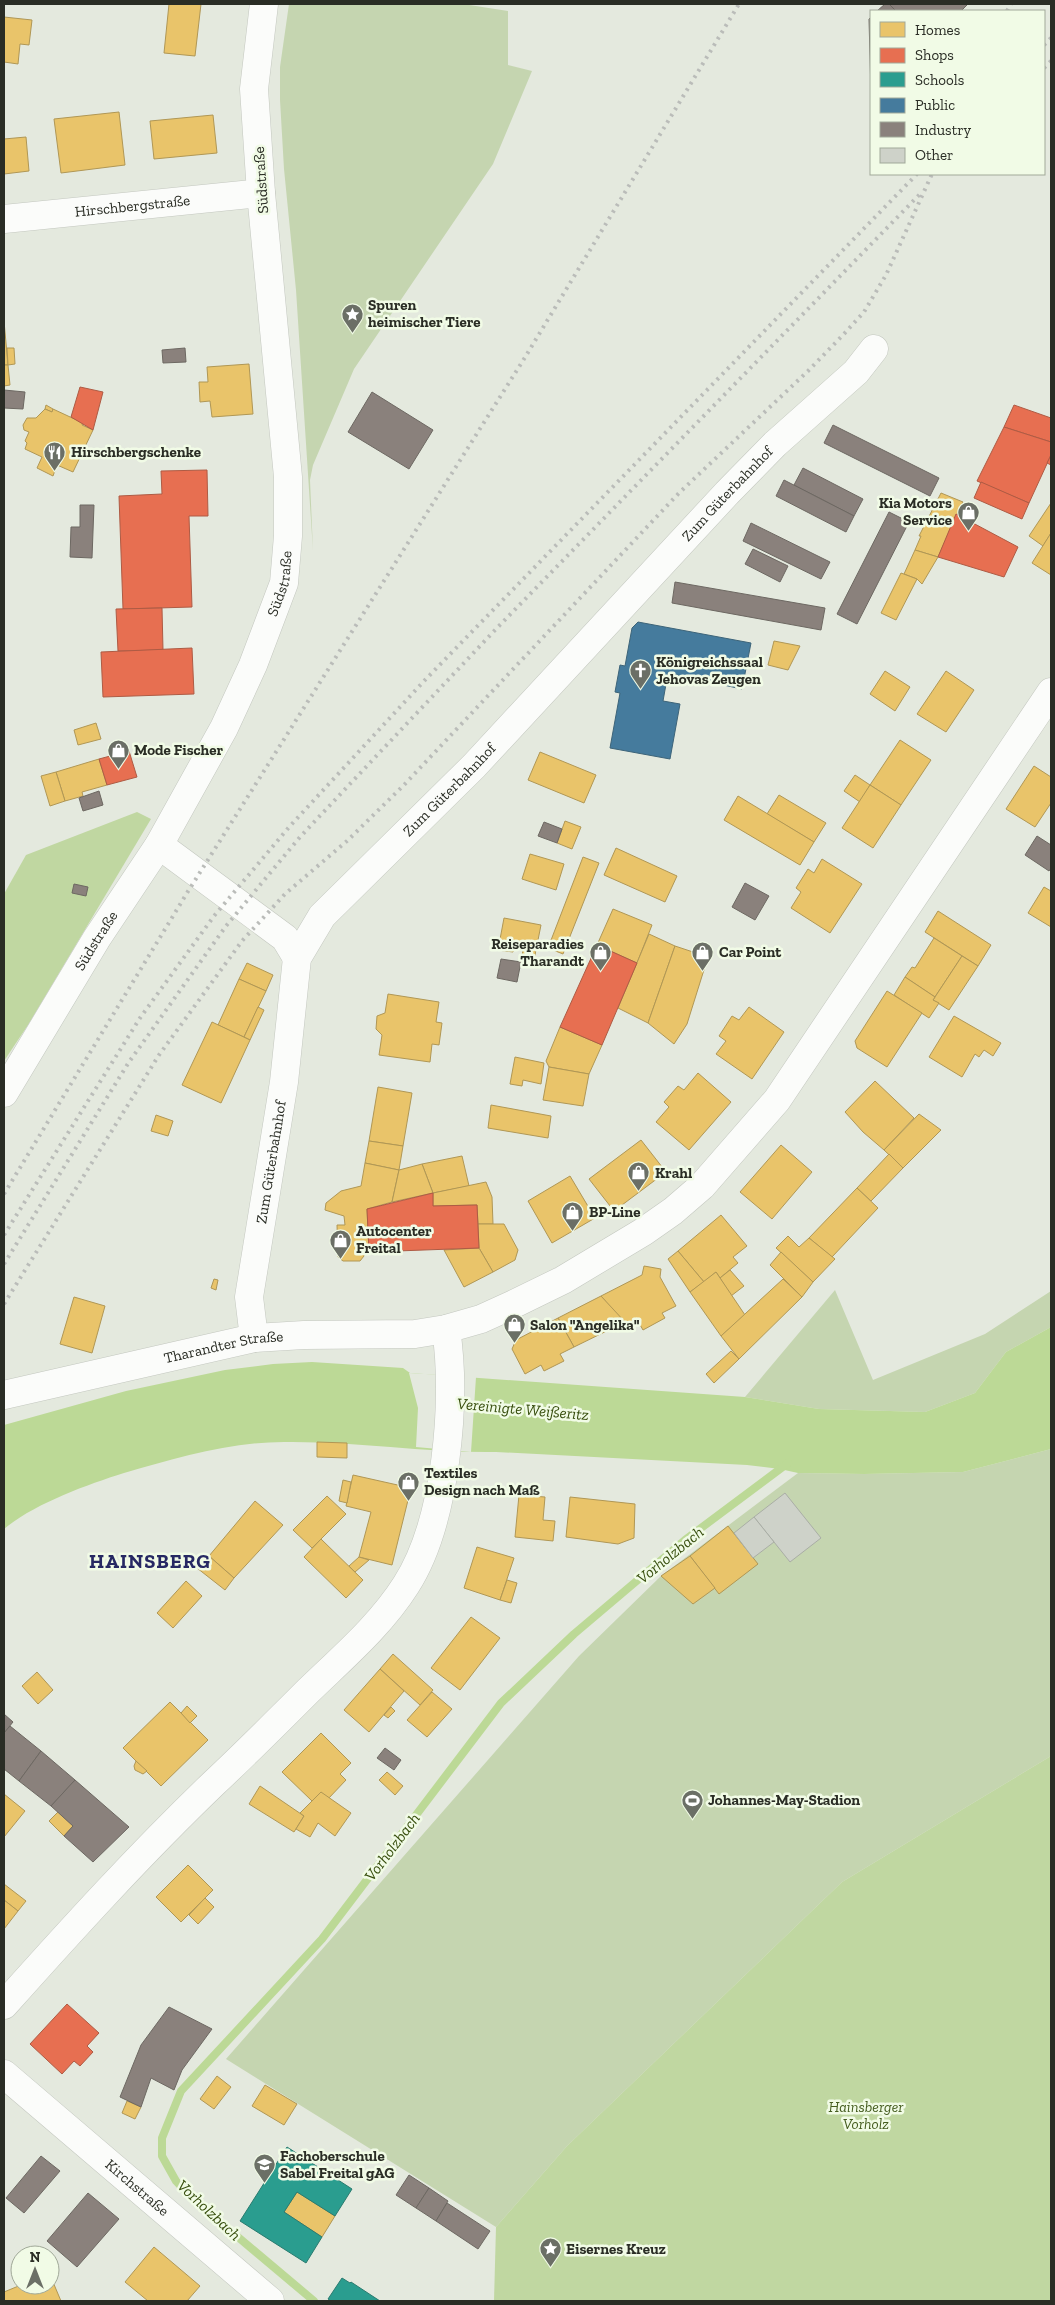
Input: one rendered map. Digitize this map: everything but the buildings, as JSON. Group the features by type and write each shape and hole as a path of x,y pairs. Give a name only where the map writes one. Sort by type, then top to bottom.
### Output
{"street":[{"name":"Südstraße","path":"4,1093 97,938 158,845 224,728 253,665 284,583 288,536 288,477 261,194 254,89 264,4"},
{"name":"Hirschbergstraße","path":"4,219 261,194"},
{"name":"Zum Güterbahnhof","path":"254,1338 248,1297 284,1082 297,958 322,916 487,752 727,493 775,444 856,372 874,349"},
{"name":"Tharandter Straße","path":"4,1395 254,1338 304,1335 415,1334 446,1329 481,1319 562,1280 631,1240 673,1211 702,1186 777,1100 1051,692"},
{"path":"158,845 285,938 297,958"},
{"path":"4,2005 156,1840 359,1643 396,1600 414,1570 432,1526 439,1496 446,1448 450,1377 446,1329"},
{"name":"Kirchstraße","path":"4,2074 270,2301"}],"shaded area":[{"path":"289,4 463,4 508,11 508,65 532,71 493,164 354,369 313,465 310,480 313,551 296,290 284,169 280,100 280,67"},
{"path":"835,1290 873,1380 985,1334 1051,1291 1051,1327 1006,1352 975,1393 925,1412 819,1409 745,1397"},
{"name":"Johannes-May-Stadion","path":"1051,1449 1051,1756 842,1882 567,2146 496,2227 226,2059 579,1656 661,1576 798,1473 963,1472"}],"green space":[{"path":"137,812 151,819 28,1025 4,1061 4,894 26,855"},
{"name":"Hainsberger Vorholz","path":"1051,1756 1051,2301 494,2301 496,2227 567,2146 842,1882"}],"water":[{"name":"Vereinigte Weißeritz","path":"1051,1327 1051,1449 963,1472 798,1473 747,1465 443,1451 337,1443 263,1443 203,1452 124,1473 77,1489 45,1503 4,1529 4,1425 126,1391 225,1370 273,1364 312,1362 403,1368 410,1373 745,1397 819,1409 925,1412 975,1393 1006,1352"}],"pier":[{"path":"409,1373 476,1377 471,1452 416,1447 418,1408"}],"waterway":[{"name":"Vorholzbach","path":"314,2301 194,2200 176,2181 162,2156 162,2138 181,2091 322,1939 501,1703 574,1634 685,1540 788,1463"}],"railway":[{"path":"4,1194 187,893 524,359 739,4"},
{"path":"1008,10 1011,4"},
{"path":"1045,44 1051,38"},
{"path":"1045,67 1051,61"},
{"path":"4,1235 140,1018 214,916 290,826 425,680 916,175"},
{"path":"4,1304 159,1055 242,941 285,894 347,841 403,786 679,493 808,371 864,312 886,275 932,175"},
{"path":"4,1264 129,1062 226,926 300,837 496,629 921,193"}],"place":[{"name":"Spuren heimischer Tiere","path":"352,333"},
{"name":"Hirschbergschenke","path":"55,471"},
{"name":"Kia Motors Service","path":"968,531"},
{"name":"Königreichssaal Jehovas Zeugen","path":"640,690"},
{"name":"Mode Fischer","path":"118,769"},
{"name":"Car Point","path":"703,971"},
{"name":"Reiseparadies Tharandt","path":"600,972"},
{"name":"Krahl","path":"639,1192"},
{"name":"BP-Line","path":"573,1231"},
{"name":"Autocenter Freital","path":"340,1259"},
{"name":"Salon \"Angelika\"","path":"514,1344"},
{"name":"Textiles Design nach Maß","path":"408,1501"},
{"name":"Johannes-May-Stadion","path":"692,1819"},
{"name":"Fachoberschule Sabel Freital gAG","path":"264,2184"},
{"name":"Eisernes Kreuz","path":"550,2268"}],"district":[{"name":"HAINSBERG","path":"150,1561"}]}
